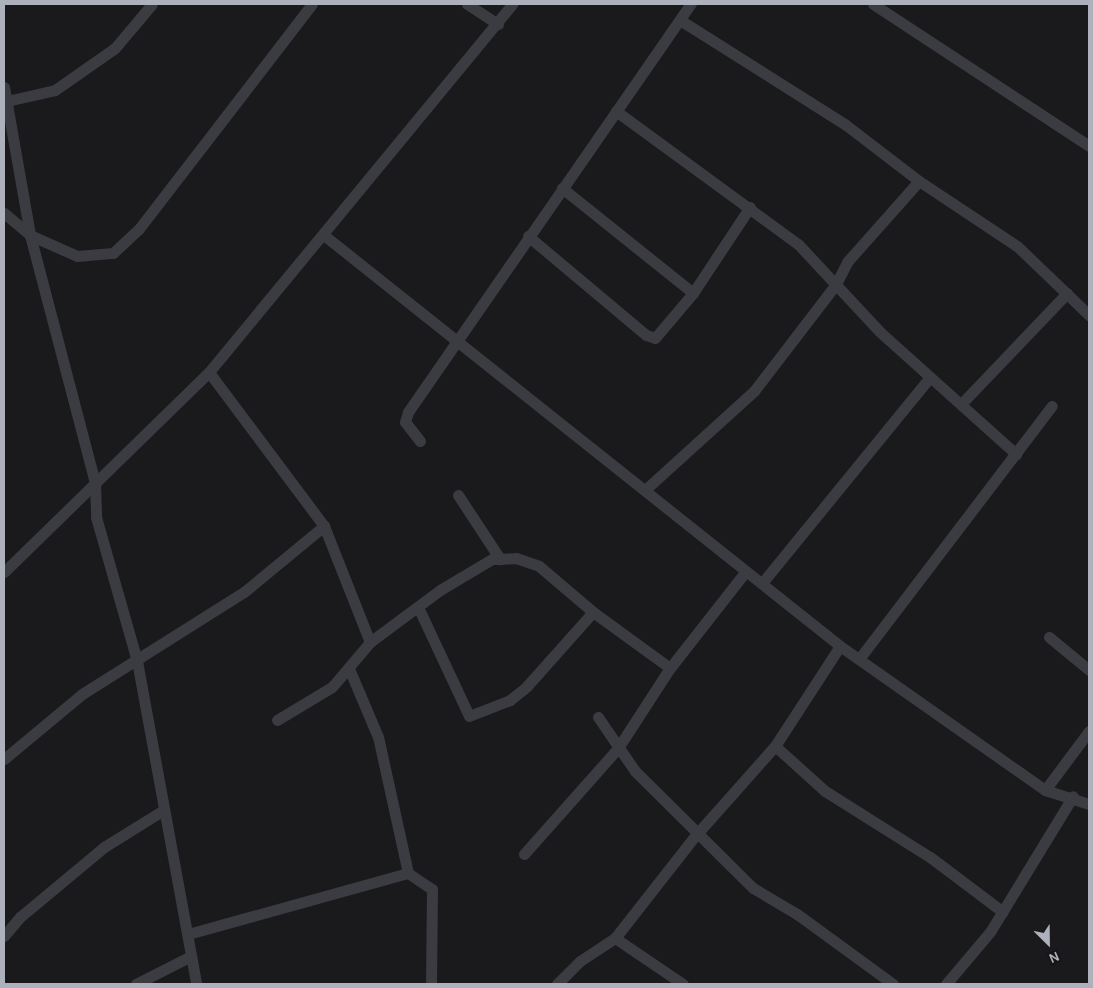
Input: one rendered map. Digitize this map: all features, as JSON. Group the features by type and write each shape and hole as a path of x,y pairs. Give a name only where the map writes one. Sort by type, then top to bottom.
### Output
{"street":[{"path":"7,101 55,90 115,48 152,4"},
{"path":"6,220 30,234 77,256 112,253 138,230 312,4"},
{"path":"468,4 498,24"},
{"path":"4,572 209,372 325,236 498,24 512,4"},
{"path":"420,441 405,422 408,412 456,339 691,4"},
{"path":"873,4 1089,146"},
{"path":"680,20 846,124 919,181 1017,246 1089,315"},
{"path":"4,87 30,234 96,483 96,517 137,661 162,811 188,934 196,984"},
{"path":"616,111 750,207 798,244 929,378 962,403 1016,454"},
{"path":"646,489 754,391 836,284 847,262 919,181"},
{"path":"562,188 693,293"},
{"path":"528,236 650,338 660,335 693,293 750,207"},
{"path":"325,236 646,489 840,646 1045,790 1073,796 1089,804"},
{"path":"962,403 1067,293"},
{"path":"209,372 324,526 370,642"},
{"path":"762,583 929,378"},
{"path":"860,659 1052,406"},
{"path":"458,495 500,559"},
{"path":"4,758 82,694 244,592 324,526"},
{"path":"277,720 350,671 370,642 418,607 500,559 516,558 539,566 593,612 670,668"},
{"path":"524,854 618,748 670,668 746,571"},
{"path":"418,607 469,716 510,700 527,686 593,612"},
{"path":"1049,637 1089,670"},
{"path":"557,984 580,962 615,938 695,836 775,746 840,646"},
{"path":"350,671 378,737 408,873 432,889 430,984"},
{"path":"598,717 618,748 695,836 752,888 797,914 893,984"},
{"path":"1045,790 1089,731"},
{"path":"775,746 825,791 930,857 1003,912"},
{"path":"946,984 1003,912 1073,796"},
{"path":"4,936 20,917 104,847 162,811"},
{"path":"188,934 408,873"},
{"path":"615,938 683,984"},
{"path":"136,984 191,956"}]}
